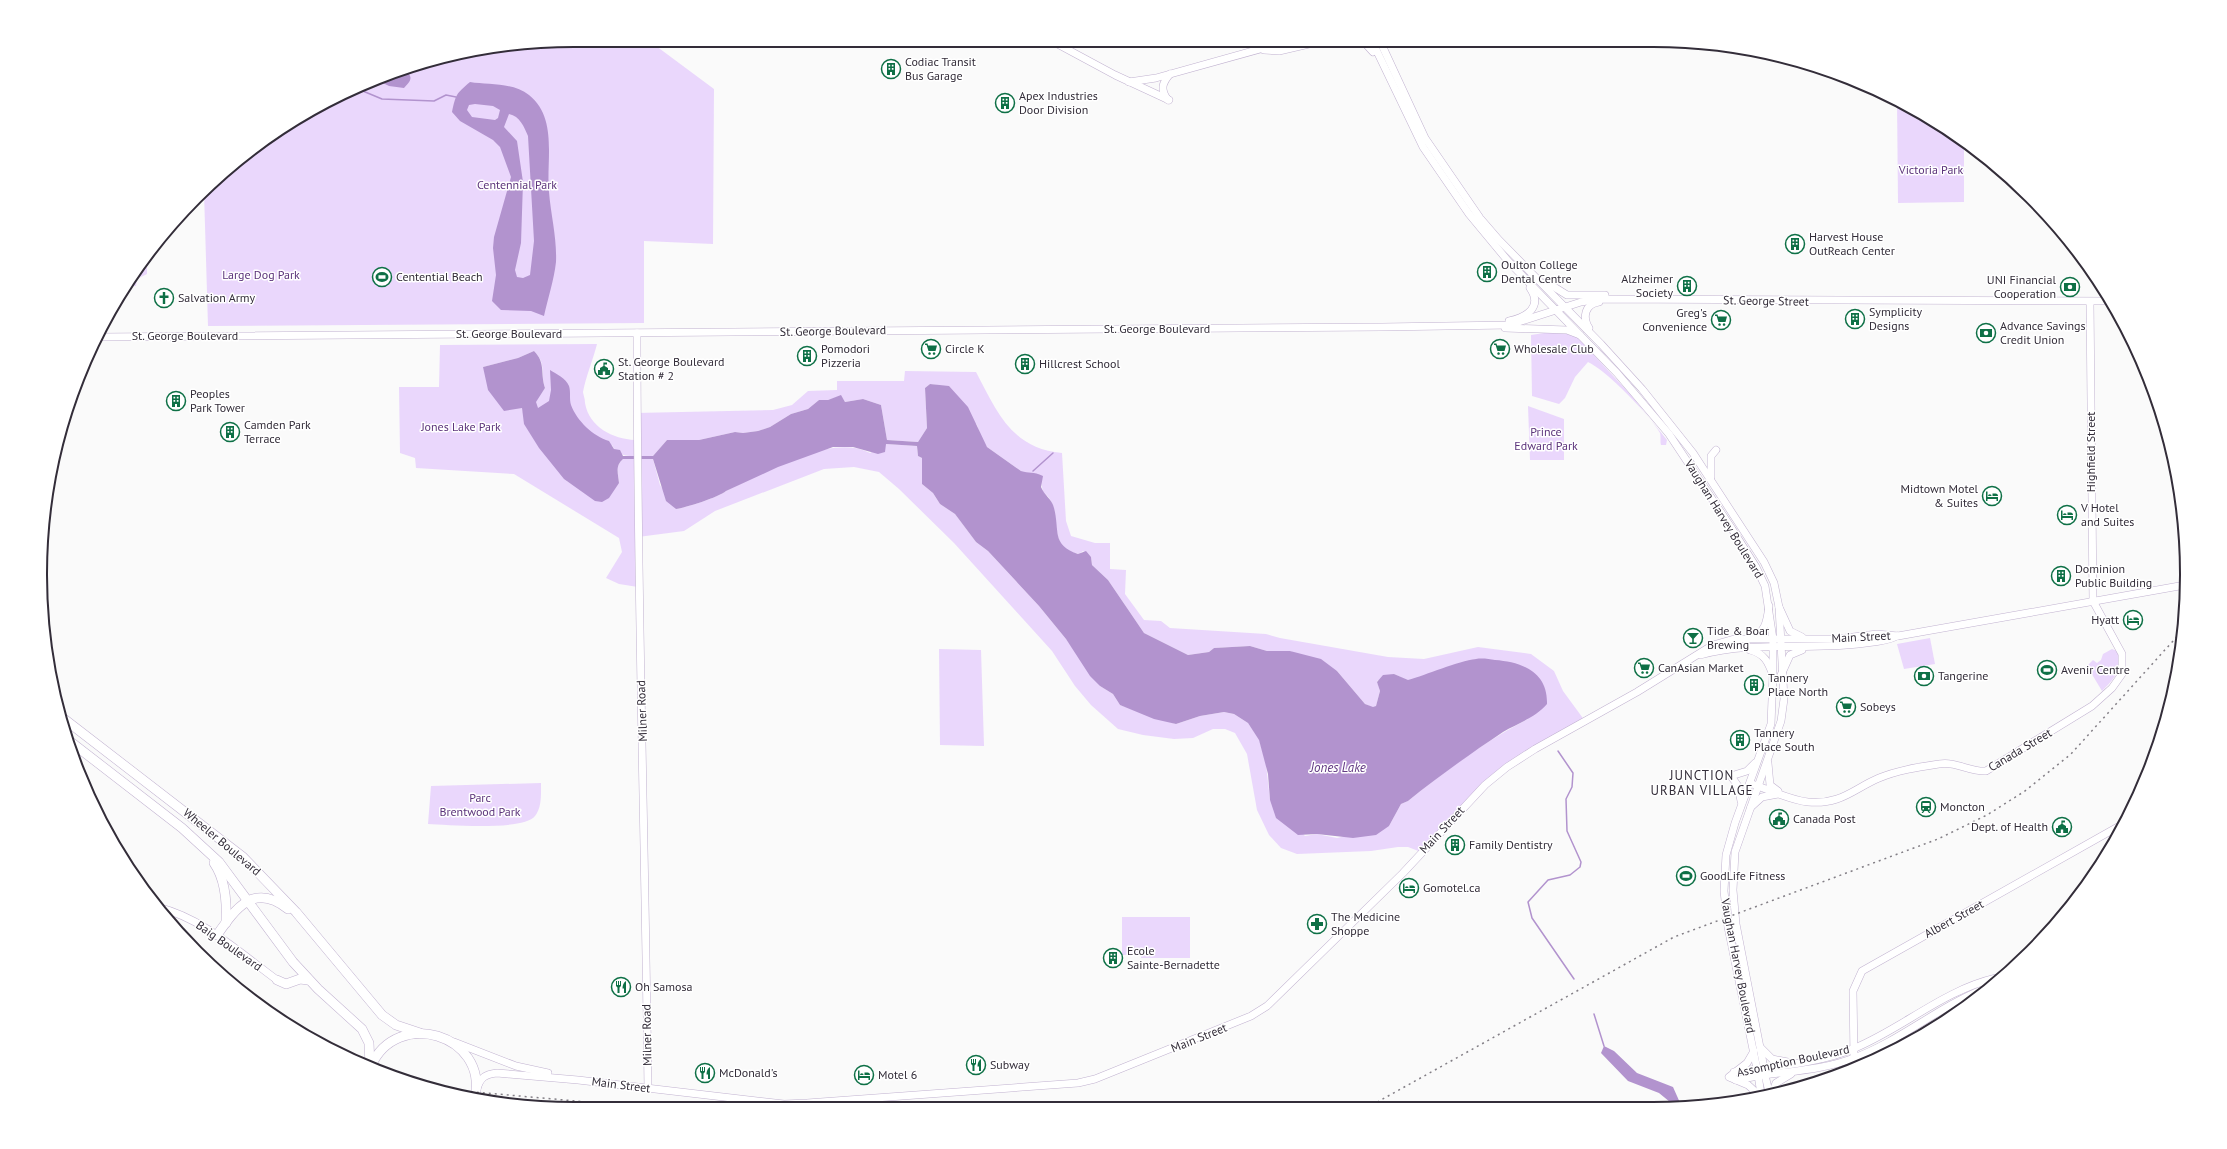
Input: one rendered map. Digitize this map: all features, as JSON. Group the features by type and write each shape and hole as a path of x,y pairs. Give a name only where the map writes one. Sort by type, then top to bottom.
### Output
{"highway":[{"name":"Wheeler Boulevard","path":"68,722 243,857 278,892 385,1018 396,1025 420,1033 435,1035 448,1040"},
{"name":"Wheeler Boulevard","path":"76,746 199,843 220,862 281,947 308,980 362,1028 369,1043 371,1061"},
{"path":"199,843 216,866 221,876 226,902 226,923"},
{"path":"217,936 226,923 248,900 261,898 275,901 308,927"},
{"path":"277,980 286,984 300,979 308,980"},
{"path":"374,1062 379,1054 393,1041 406,1035 420,1033"},
{"path":"448,1040 457,1046 470,1063 476,1083 475,1092"}],"main road":[{"path":"1063,47 1129,82 1169,100 1163,93 1162,86 1170,74"},
{"path":"1129,82 1170,74 1270,47"},
{"path":"1260,50 1279,51 1295,47"},
{"path":"1370,47 1390,71"},
{"name":"Vaughan Harvey Boulevard","path":"1376,47 1390,71 1425,138 1480,218 1505,247 1601,344 1660,411 1712,481 1764,562 1774,583 1779,607 1776,643 1777,675 1771,724 1741,805 1726,855 1724,891 1728,927 1757,1049"},
{"name":"Vaughan Harvey Boulevard","path":"1382,47 1390,71 1423,147 1469,214 1521,275 1583,336 1641,401 1684,456 1756,567 1765,586 1776,643"},
{"path":"1388,47 1390,71"},
{"path":"1505,247 1552,287 1563,293 1604,295 1629,299"},
{"path":"1465,326 1512,320 1529,312 1535,304 1535,296 1521,275"},
{"path":"1601,344 1586,322 1586,310 1595,303 1629,299"},
{"name":"St. George Street","path":"1565,307 1589,300 1629,299 1969,302 2103,301"},
{"name":"Highfield Street","path":"2090,302 2093,601"},
{"name":"St. George Boulevard","path":"104,336 1465,326 1516,323 1565,307"},
{"path":"1465,326 1567,330 1583,336"},
{"name":"Milner Road","path":"637,333 648,1089"},
{"path":"1712,481 1710,462 1712,453 1716,450"},
{"path":"1898,636 2180,586"},
{"name":"Canada Street","path":"1749,783 1808,802 1831,801 1847,796 1877,779 1902,771 1951,763 1974,771 1992,769 2080,714 2103,696 2119,680 2123,666 2122,654 2093,601"},
{"path":"1743,639 1756,636 1762,631 1766,623 1769,606"},
{"path":"1779,607 1790,631 1796,635 1812,639"},
{"name":"Main Street","path":"1694,657 1742,648 1812,639 1877,634 1898,636"},
{"name":"Main Street","path":"827,1102 1078,1084 1200,1038 1251,1016 1267,1006 1403,873 1485,785 1507,767 1713,645 1743,639 1812,648 1889,640 1898,636"},
{"path":"1742,648 1764,656 1777,675 1790,655 1797,651 1812,648"},
{"name":"Vaughan Harvey Boulevard","path":"1760,1091 1760,1070 1736,924 1733,890 1735,852 1748,810 1768,760 1781,721 1784,699 1777,675"},
{"path":"1741,805 1740,791 1731,776 1747,771 1754,766 1760,755"},
{"path":"1768,760 1768,777 1770,785 1781,794"},
{"path":"1748,810 1762,796 1781,794"},
{"name":"Albert Street","path":"1854,1058 1853,991 1862,971 2114,829"},
{"name":"Baig Boulevard","path":"169,911 188,918 217,936 277,980"},
{"name":"Assomption Boulevard","path":"1735,1076 1854,1049 1962,990 1989,981"},
{"name":"Assomption Boulevard","path":"1760,1070 1798,1071 1854,1058 1876,1048 1966,996 1974,993"},
{"name":"Main Street","path":"448,1040 516,1066 578,1080"},
{"path":"1757,1092 1735,1076 1747,1064 1757,1049 1770,1058 1778,1061 1793,1063"},
{"name":"Vaughan Harvey Boulevard","path":"1760,1070 1768,1089"},
{"path":"1775,1087 1780,1080 1798,1071"},
{"name":"Main Street","path":"476,1093 481,1079 490,1073 578,1080 766,1102"}],"green space":[{"name":"Centennial Park","path":"657,47 714,89 713,244 644,241 644,323 208,326 204,200 253,156 281,136 341,101 405,75 438,65 472,57 540,48"},
{"name":"Victoria Park","path":"1897,107 1946,136 1964,149 1964,202 1898,203"},
{"path":"147,266 147,274 138,279"},
{"path":"1544,333 1568,333 1578,338 1630,394 1654,424 1616,383 1588,362 1575,377 1565,398 1559,404 1532,396 1531,335"},
{"name":"Jones Lake Park","path":"597,344 583,392 587,411 591,419 603,430 618,437 635,440 635,413 773,410 792,405 808,391 837,390 837,381 904,381 905,371 976,372 999,414 1018,436 1030,444 1045,450 1062,453 1066,521 1071,536 1095,543 1110,543 1110,569 1126,570 1125,594 1144,620 1161,621 1170,628 1266,634 1280,638 1388,657 1424,659 1478,647 1531,654 1554,671 1563,691 1585,721 1507,767 1421,852 1408,847 1398,847 1371,851 1297,854 1281,848 1269,835 1257,810 1247,754 1235,733 1225,729 1213,729 1193,738 1174,739 1143,735 1118,729 1091,705 1075,686 1052,651 954,543 899,489 879,472 854,467 824,469 715,511 684,531 638,537 638,587 619,584 606,578 622,552 619,538 514,474 416,468 415,458 400,453 399,387 439,387 440,345","holes":["534,351 542,364 545,388 524,417 522,407 483,367 518,358","930,384 937,385 977,425 982,440 987,447 1021,471 1041,482 1043,492 1053,505 1058,538 1062,545 1067,550 1079,554 1083,551 1091,557 1092,565 1108,580 1144,633 1188,655 1209,652 1214,648 1250,646 1267,651 1290,651 1337,671 1365,704 1373,708 1376,706 1380,691 1377,681 1394,674 1408,681 1476,659 1528,719 1481,746 1451,767 1408,801 1401,804 1389,826 1337,838 1317,834 1305,836 1270,800 1266,764 1259,739 1248,723 1234,714 1224,712 1200,716 1176,724 1120,705 1113,694 1100,686 1066,639 1039,606 988,551 976,542 955,514 940,504 933,493 922,484 922,458 918,456 917,446 886,444 870,453 854,448 836,448 817,451 777,466 716,496 676,509 660,485 653,459 623,459 618,467 619,483 580,489 567,481 612,445 615,450 624,455 653,456 667,440 699,440 735,432 743,433 758,431 770,427 791,414 808,409 819,400 828,400 841,396 845,402 863,399 881,405 887,440 918,442 927,428 925,388"]},
{"name":"Prince Edward Park","path":"1528,406 1564,419 1564,460 1530,460"},
{"path":"1655,425 1667,440 1666,445 1661,445 1660,433"},
{"path":"1930,638 1935,664 1904,669 1897,644"},
{"path":"939,649 981,650 984,746 940,745"},
{"path":"2112,649 2117,651 2120,663 2119,668 2114,678 2102,691 2087,666 2093,660 2097,663 2101,660 2103,654"},
{"name":"Parc Brentwood Park","path":"541,783 541,800 539,809 535,816 528,821 516,824 485,826 428,824 431,786"},
{"path":"1122,917 1190,917 1190,958 1141,958 1141,955 1122,955"}],"water":[{"path":"405,75 410,75 410,81 404,88 389,86 383,83"},
{"path":"470,82 508,86 523,91 538,104 544,115 549,140 548,180 555,236 556,262 544,316 531,311 501,310 492,301 496,275 493,248 494,237 511,177 500,147 493,140 460,121 452,112 457,95","holes":["475,104 493,106 500,110 498,118 495,120 472,117 467,110 469,105","509,114 519,119 528,136 534,241 530,275 523,278 517,277 515,270 521,243 523,182 517,141 504,127"]},
{"name":"Jones Lake","path":"534,351 540,360 545,388 536,402 538,408 549,401 551,390 550,370 561,376 568,383 570,388 571,405 581,422 597,436 609,441 614,449 620,450 623,456 653,456 667,440 699,440 735,432 743,433 758,431 770,427 791,414 808,409 819,400 828,400 841,395 845,402 863,399 881,405 887,440 918,442 927,428 925,388 930,384 949,386 968,407 987,447 1021,471 1043,476 1041,487 1053,505 1060,541 1069,550 1078,554 1086,551 1091,557 1092,565 1108,580 1144,633 1188,655 1209,652 1214,648 1250,646 1267,651 1290,651 1321,659 1337,671 1365,704 1373,707 1376,706 1380,691 1377,682 1383,675 1394,674 1408,680 1469,660 1483,659 1505,661 1524,666 1538,677 1543,684 1546,693 1547,704 1532,717 1503,732 1443,774 1408,801 1401,804 1389,826 1376,835 1353,838 1317,834 1298,835 1276,818 1270,800 1268,774 1259,740 1248,723 1234,714 1224,712 1200,716 1176,724 1154,719 1120,705 1113,694 1100,686 1090,676 1066,639 1039,606 988,551 976,542 955,514 940,504 933,493 922,484 922,458 918,456 917,446 886,444 885,452 878,454 853,447 833,447 778,467 709,499 676,509 666,501 653,459 623,459 618,467 619,483 609,498 602,502 595,501 564,479 539,448 524,424 522,408 504,411 488,390 483,367 518,358"},
{"path":"1604,1046 1614,1051 1637,1073 1673,1087 1679,1101 1669,1102 1659,1093 1628,1081 1601,1053"}],"waterway":[{"path":"363,91 382,99 434,101 446,95 456,97"},
{"path":"1033,471 1053,453"},
{"path":"1558,751 1573,773 1572,787 1566,799 1567,831 1581,862 1580,867 1570,875 1548,880 1528,902 1532,918 1574,979"},
{"path":"1594,1014 1604,1046"}],"railway":[{"path":"1377,1102 1674,937 1938,839 1987,815 2025,791 2071,754 2176,638"},
{"path":"471,1092 587,1102"}],"place":[{"name":"Codiac Transit Bus Garage","path":"891,69"},
{"name":"Apex Industries Door Division","path":"1005,103"},
{"name":"Harvest House OutReach Center","path":"1795,244"},
{"name":"Oulton College Dental Centre","path":"1487,272"},
{"name":"Centential Beach","path":"382,277"},
{"name":"Alzheimer Society","path":"1687,286"},
{"name":"UNI Financial Cooperation","path":"2070,287"},
{"name":"Salvation Army","path":"164,298"},
{"name":"Symplicity Designs","path":"1855,319"},
{"name":"Greg's Convenience","path":"1721,320"},
{"name":"Advance Savings Credit Union","path":"1986,333"},
{"name":"Circle K","path":"931,349"},
{"name":"Wholesale Club","path":"1500,349"},
{"name":"Pomodori Pizzeria","path":"807,356"},
{"name":"Hillcrest School","path":"1025,364"},
{"name":"St. George Boulevard Station # 2","path":"604,369"},
{"name":"Peoples Park Tower","path":"176,401"},
{"name":"Camden Park Terrace","path":"230,432"},
{"name":"Midtown Motel & Suites","path":"1992,496"},
{"name":"V Hotel and Suites","path":"2067,515"},
{"name":"Dominion Public Building","path":"2061,576"},
{"name":"Hyatt","path":"2133,620"},
{"name":"Tide & Boar Brewing","path":"1693,638"},
{"name":"CanAsian Market","path":"1644,668"},
{"name":"Avenir Centre","path":"2047,670"},
{"name":"Tangerine","path":"1924,676"},
{"name":"Tannery Place North","path":"1754,685"},
{"name":"Sobeys","path":"1846,707"},
{"name":"Tannery Place South","path":"1740,740"},
{"name":"Moncton","path":"1926,807"},
{"name":"Canada Post","path":"1779,819"},
{"name":"Dept. of Health","path":"2062,827"},
{"name":"Family Dentistry","path":"1455,845"},
{"name":"GoodLife Fitness","path":"1686,876"},
{"name":"Gomotel.ca","path":"1409,888"},
{"name":"The Medicine Shoppe","path":"1317,924"},
{"name":"Ecole Sainte-Bernadette","path":"1113,958"},
{"name":"Oh Samosa","path":"621,987"},
{"name":"Subway","path":"976,1065"},
{"name":"McDonald's","path":"705,1073"},
{"name":"Motel 6","path":"864,1075"}],"district":[{"name":"JUNCTION URBAN VILLAGE","path":"1702,782"}],"park label":[{"name":"Large Dog Park","path":"261,275"}]}
